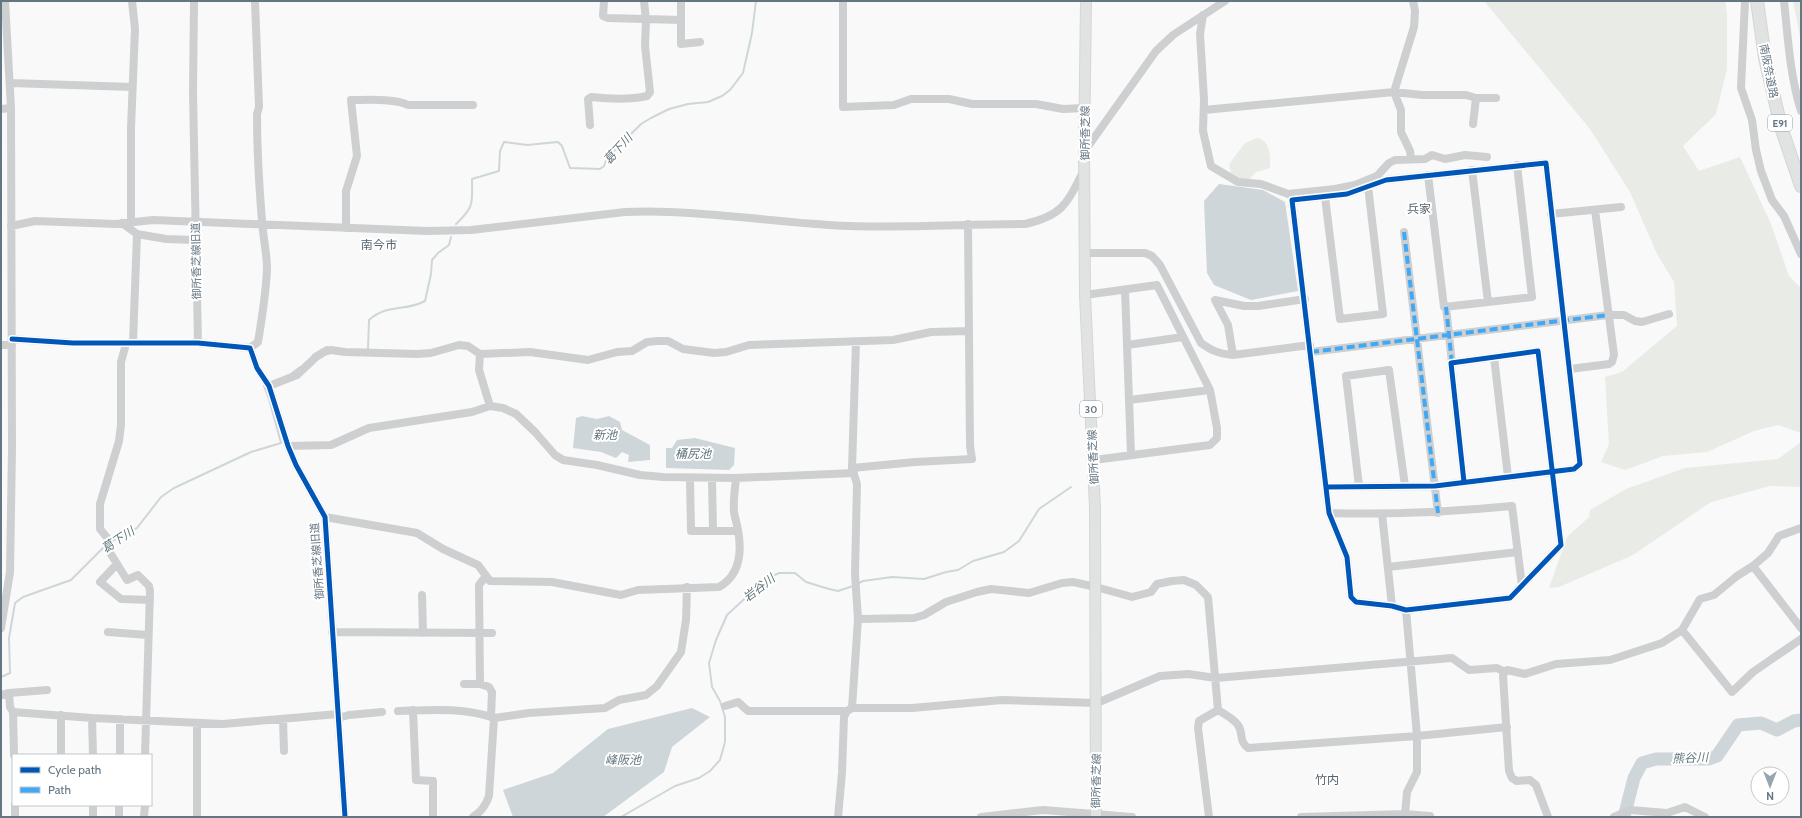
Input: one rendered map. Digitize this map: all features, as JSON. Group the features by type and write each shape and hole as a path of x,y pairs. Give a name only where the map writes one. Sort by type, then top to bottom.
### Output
{"highway":[{"name":"南阪奈道路","path":"1757,1 1765,58 1781,126 1801,186"}],"main road":[{"name":"御所香芝線","path":"1086,1 1084,152 1086,295 1094,460 1097,703 1096,816"}],"street":[{"path":"1,628 9,584 11,558 11,83 5,1"},
{"path":"132,1 135,29 126,222 137,234 166,239 195,240"},
{"name":"御所香芝線旧道","path":"194,1 195,240 198,343"},
{"path":"1,345 12,342 129,344 198,343 250,348 258,342 265,301 266,252 262,225 258,171 257,114 259,107 255,1"},
{"path":"604,1 603,16 646,20 681,20"},
{"path":"590,125 588,99 591,97 612,99 642,97 648,96 650,92 645,46 646,20 644,1"},
{"path":"681,1 681,44 700,42"},
{"path":"843,1 843,107 894,105 911,99 948,99 972,104 1036,104 1063,109 1085,108"},
{"path":"1084,152 1156,51 1173,35 1225,1"},
{"path":"1411,159 1410,151 1401,132 1401,110 1394,92 1414,27 1415,11 1413,1"},
{"path":"1745,1 1741,88 1752,120 1756,150 1761,171 1772,200 1784,216 1801,254"},
{"path":"1784,1 1796,97 1801,112"},
{"path":"1203,15 1200,34 1204,131 1211,166 1238,182 1261,184 1288,194 1335,189 1354,185 1377,176 1388,163 1395,160 1425,159 1432,155 1445,159 1465,155 1487,157"},
{"path":"11,83 132,88"},
{"path":"1204,110 1394,92 1422,95 1466,95 1476,98 1496,98"},
{"path":"1473,124 1476,98"},
{"path":"346,228 346,191 357,156 351,100 377,100 408,105 473,105"},
{"path":"1,109 11,108"},
{"path":"1327,487 1435,486 1464,482 1553,472 1574,469 1580,464 1546,163 1386,180 1347,194 1292,200 1311,348 1329,513 1347,557 1351,597 1356,602 1392,606 1406,610 1510,598 1562,545 1553,472 1538,351 1452,363"},
{"path":"1446,307 1532,298 1517,165"},
{"path":"11,226 35,221 53,220 126,222 152,220 195,220 262,225 427,231 471,230 625,212 646,211 745,216 850,226 1025,224 1043,220 1056,213 1068,200 1085,168"},
{"path":"1472,170 1488,302"},
{"path":"1428,175 1444,307 1446,307 1464,482"},
{"path":"1325,197 1340,319 1383,314 1368,186"},
{"path":"1551,214 1621,207"},
{"path":"1570,369 1608,364 1612,362 1614,355 1595,210"},
{"path":"288,446 331,445 369,428 472,412 490,406 503,408 516,414 535,432 555,455 564,460 597,465 640,475 664,478 736,478 853,470 915,462 972,460 970,446 968,224"},
{"path":"1404,232 1438,513"},
{"path":"137,234 129,344 121,362 121,425 119,441 100,504 100,529 109,540 109,551 127,580 138,575 149,586 150,600 145,754"},
{"path":"1086,253 1145,253 1152,256 1160,265 1201,343 1212,351 1221,354 1233,355 1417,339 1608,316 1624,315 1635,321 1642,322 1669,314"},
{"path":"1086,295 1157,285 1210,390 1217,428 1217,438 1210,445 1094,460"},
{"path":"1125,290 1131,455"},
{"path":"1233,355 1228,325 1215,300 1244,306 1258,306 1305,299"},
{"path":"269,386 297,375 316,357 331,350 345,352 417,354 431,353 459,345 468,346 480,354 530,352 588,360 617,352 632,350 647,342 658,341 668,341 683,349 726,352 749,345 893,340 931,332 969,331"},
{"path":"1127,345 1183,337"},
{"path":"838,817 842,773 844,717 849,710 858,619 855,574 857,484 853,470 856,342"},
{"name":"御所香芝線旧道","path":"250,348 257,368 269,386 288,446 296,465 325,517 345,817"},
{"path":"480,354 479,370 490,406"},
{"path":"1494,357 1508,477"},
{"path":"1359,486 1346,376 1389,370 1405,486"},
{"path":"1129,400 1210,390"},
{"path":"690,478 691,530 738,530"},
{"path":"712,478 713,530"},
{"path":"325,517 417,533 443,549 478,565 490,581 552,582 621,595 638,590 686,587 719,587 728,582 734,575 738,563 738,530 734,511 736,478"},
{"path":"1329,513 1438,513 1512,506 1522,586"},
{"path":"1382,514 1392,606"},
{"path":"725,706 738,702 748,711 912,708 1002,700 1097,703 1160,676 1188,674 1216,678 1452,658 1469,670 1497,668 1505,672 1507,670 1525,674 1556,664 1610,660 1662,642 1682,630 1700,599 1714,595 1737,576 1753,566 1768,553 1779,536 1801,528"},
{"path":"1388,567 1518,552"},
{"path":"117,564 100,582 121,599 150,600"},
{"path":"1753,566 1801,628"},
{"path":"480,684 479,585 486,576"},
{"path":"858,619 914,618 924,615 946,602 977,592 991,590 1029,593 1062,583 1072,582 1132,597 1150,592 1157,584 1172,580 1184,580 1196,585 1208,597 1218,710"},
{"path":"398,711 459,711 481,713 493,718 529,713 605,708 619,700 646,695 657,686 681,652 686,620 686,587"},
{"path":"422,595 423,633"},
{"path":"1405,814 1407,792 1417,772 1417,736 1406,610"},
{"path":"1682,630 1732,692 1753,672 1801,639"},
{"path":"108,632 148,635"},
{"path":"332,632 492,633"},
{"path":"1505,672 1503,675 1509,771 1512,778 1517,781 1530,780 1536,785 1548,817"},
{"path":"464,684 480,684 489,687 492,692 493,718 489,796 487,803 479,814 473,817"},
{"path":"14,754 13,712 5,694 47,690"},
{"path":"413,710 416,780 432,781 433,817"},
{"path":"1218,710 1231,718 1239,726 1242,743 1248,748 1417,736 1507,727"},
{"path":"1209,817 1198,728 1199,721 1218,710"},
{"path":"13,712 92,718 231,724 382,712"},
{"path":"61,716 61,754"},
{"path":"92,718 93,754"},
{"path":"120,719 120,754"},
{"path":"283,719 284,751"},
{"path":"197,723 197,817"},
{"path":"15,806 15,817"},
{"path":"93,806 93,817"},
{"path":"119,806 119,817"},
{"path":"144,806 144,817"},
{"path":"1614,817 1627,811 1667,814 1685,808 1705,817"},
{"path":"981,817 1044,810 1096,816 1132,817"},
{"path":"1301,817 1394,816 1405,814 1430,816"}],"shaded area":[{"path":"1484,1 1725,1 1727,14 1727,69 1716,114 1683,146 1699,171 1740,157 1771,224 1789,276 1801,288 1801,433 1778,425 1754,431 1707,452 1663,456 1625,470 1601,462 1609,444 1605,377 1622,372 1677,326 1674,282 1657,254 1630,192 1590,129"},
{"path":"1793,1 1801,1 1801,42"},
{"path":"1257,138 1265,142 1269,150 1270,168 1256,172 1249,180 1242,180 1231,173 1229,164 1245,143"},
{"path":"1801,442 1801,487 1770,486 1711,502 1633,555 1559,587 1549,588 1567,537 1589,517 1590,510 1626,489 1685,468 1778,459"}],"water":[{"path":"1219,184 1263,190 1285,202 1298,291 1251,300 1214,285 1207,273 1204,201"},
{"name":"新池","path":"582,416 597,419 609,416 620,422 622,430 650,445 650,460 628,462 629,455 622,452 616,458 601,452 573,448 576,418"},
{"name":"桶尻池","path":"695,438 735,448 734,465 729,470 666,468 666,448 672,448 677,440"},
{"name":"峰阪池","path":"692,708 710,717 672,747 664,772 603,817 513,817 503,790 553,773 608,729"}],"waterway":[{"name":"葛下川","path":"456,224 467,213 471,204 472,179 499,171 500,151 504,142 527,145 558,142 562,146 570,168 600,169 604,166 607,158 641,124 651,118 669,109 688,104 708,102 722,96 730,90 743,73 752,33 756,1"},
{"name":"葛下川","path":"367,349 369,320 383,311 410,306 425,301 431,274 432,260 438,253 449,245 451,237"},
{"name":"葛下川","path":"313,355 328,347"},
{"name":"葛下川","path":"292,373 300,367"},
{"name":"葛下川","path":"112,541 137,528 161,497 174,488 251,452 281,443 264,386"},
{"name":"岩谷川","path":"859,583 863,581 892,577 924,579 958,570 973,561 1004,552 1019,541 1039,509 1071,487"},
{"name":"葛下川","path":"1,677 10,673 9,638 15,603 23,597 71,580 107,544"},
{"name":"岩谷川","path":"621,817 675,786 699,778 710,771 720,760 725,742 725,717 720,701 712,687 709,663 716,640 727,615 766,579 779,573 795,573 806,582 838,591 853,586"},
{"name":"熊谷川","path":"1624,817 1634,778 1642,763 1656,759 1709,759 1717,756 1738,725 1761,723 1777,730 1794,721 1801,720"}],"marked path":[{"path":"1404,232 1438,513"},
{"path":"1446,307 1452,363"},
{"path":"1311,352 1608,315"}],"cycle path":[{"path":"1327,487 1435,486 1574,469 1580,464 1546,163 1386,180 1347,194 1292,200 1329,513 1347,557 1351,597 1356,602 1392,606 1406,610 1510,598 1561,545 1538,351 1451,363 1464,482"},
{"path":"12,339 73,343 198,343 250,348 257,368 269,386 288,446 296,465 325,517 345,817"}],"district":[{"name":"兵家","path":"1419,209"},
{"name":"南今市","path":"379,245"},
{"name":"竹内","path":"1327,780"}]}
